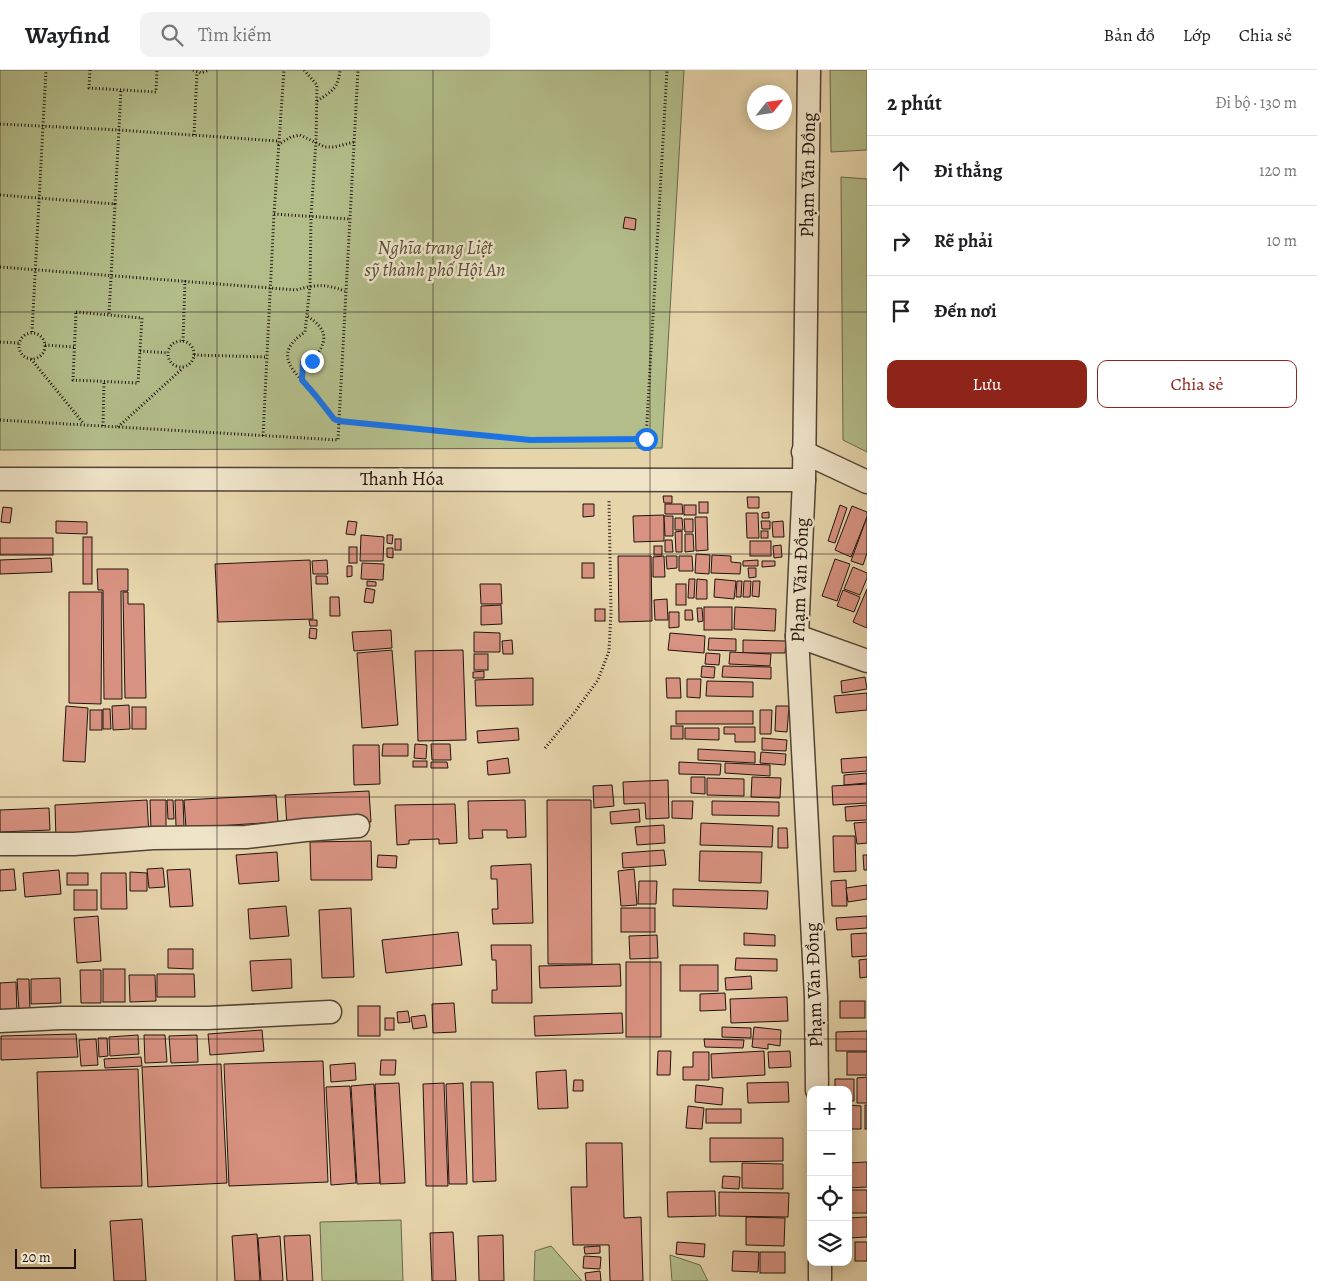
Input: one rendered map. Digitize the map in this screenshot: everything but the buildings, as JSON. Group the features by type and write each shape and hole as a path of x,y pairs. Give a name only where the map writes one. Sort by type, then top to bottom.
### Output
{"street":[{"name":"Phạm Văn Đồng","path":"809,70 804,480 797,636 816,997 817,1086"},
{"path":"803,452 867,482"},
{"name":"Thanh Hóa","path":"0,479 804,480"},
{"path":"797,636 867,661"},
{"path":"0,844 74,844 154,838 246,837 358,826"},
{"path":"0,1021 61,1018 208,1018 330,1012"},
{"path":"820,1266 820,1281"}],"path":[{"path":"32,332 46,70"},
{"path":"90,70 89,88 156,92 157,70"},
{"path":"194,135 195,71 206,73 209,70"},
{"path":"262,436 278,140 284,70"},
{"path":"304,70 317,85 310,286 305,332 294,340 288,349 290,368 334,419 339,421 530,440 646,439 667,70"},
{"path":"317,102 330,93 338,84 340,70"},
{"path":"0,420 338,440 358,70"},
{"path":"109,314 121,90"},
{"path":"0,124 278,140"},
{"path":"278,146 291,137 300,135 325,147 354,142"},
{"path":"0,195 115,204"},
{"path":"274,214 350,219"},
{"path":"0,267 270,286 296,290 310,286 328,285 345,291"},
{"path":"183,341 185,280"},
{"path":"76,312 142,318 138,383 73,380 74,347 76,312"},
{"path":"302,380 303,362 312,361 321,350 324,337 320,324 307,316"},
{"path":"32,332 39,335 45,345 42,354 34,359 25,357 21,353 19,343 25,334 32,332"},
{"path":"117,427 192,362 194,355 192,346 183,341 172,345 168,353 172,364 178,368 184,368"},
{"path":"0,342 19,343"},
{"path":"45,345 74,347"},
{"path":"140,352 168,353"},
{"path":"194,355 267,358"},
{"path":"31,358 85,424"},
{"path":"103,426 104,382"},
{"path":"545,748 574,714 598,680 609,651 611,612 609,479"}],"green space":[{"name":"Nghĩa trang Liệt sỹ thành phố Hội An","path":"0,70 684,70 662,448 0,450"},
{"path":"830,70 867,70 867,150 831,152"},
{"path":"841,177 867,179 867,452 843,440"},
{"path":"401,1220 403,1281 322,1281 320,1222"},
{"path":"551,1246 582,1281 534,1281 535,1251"},
{"path":"670,1255 700,1265 708,1281 672,1281"}],"route":[{"path":"312,361 303,362 302,380 334,419 339,421 530,440 646,439"}]}
